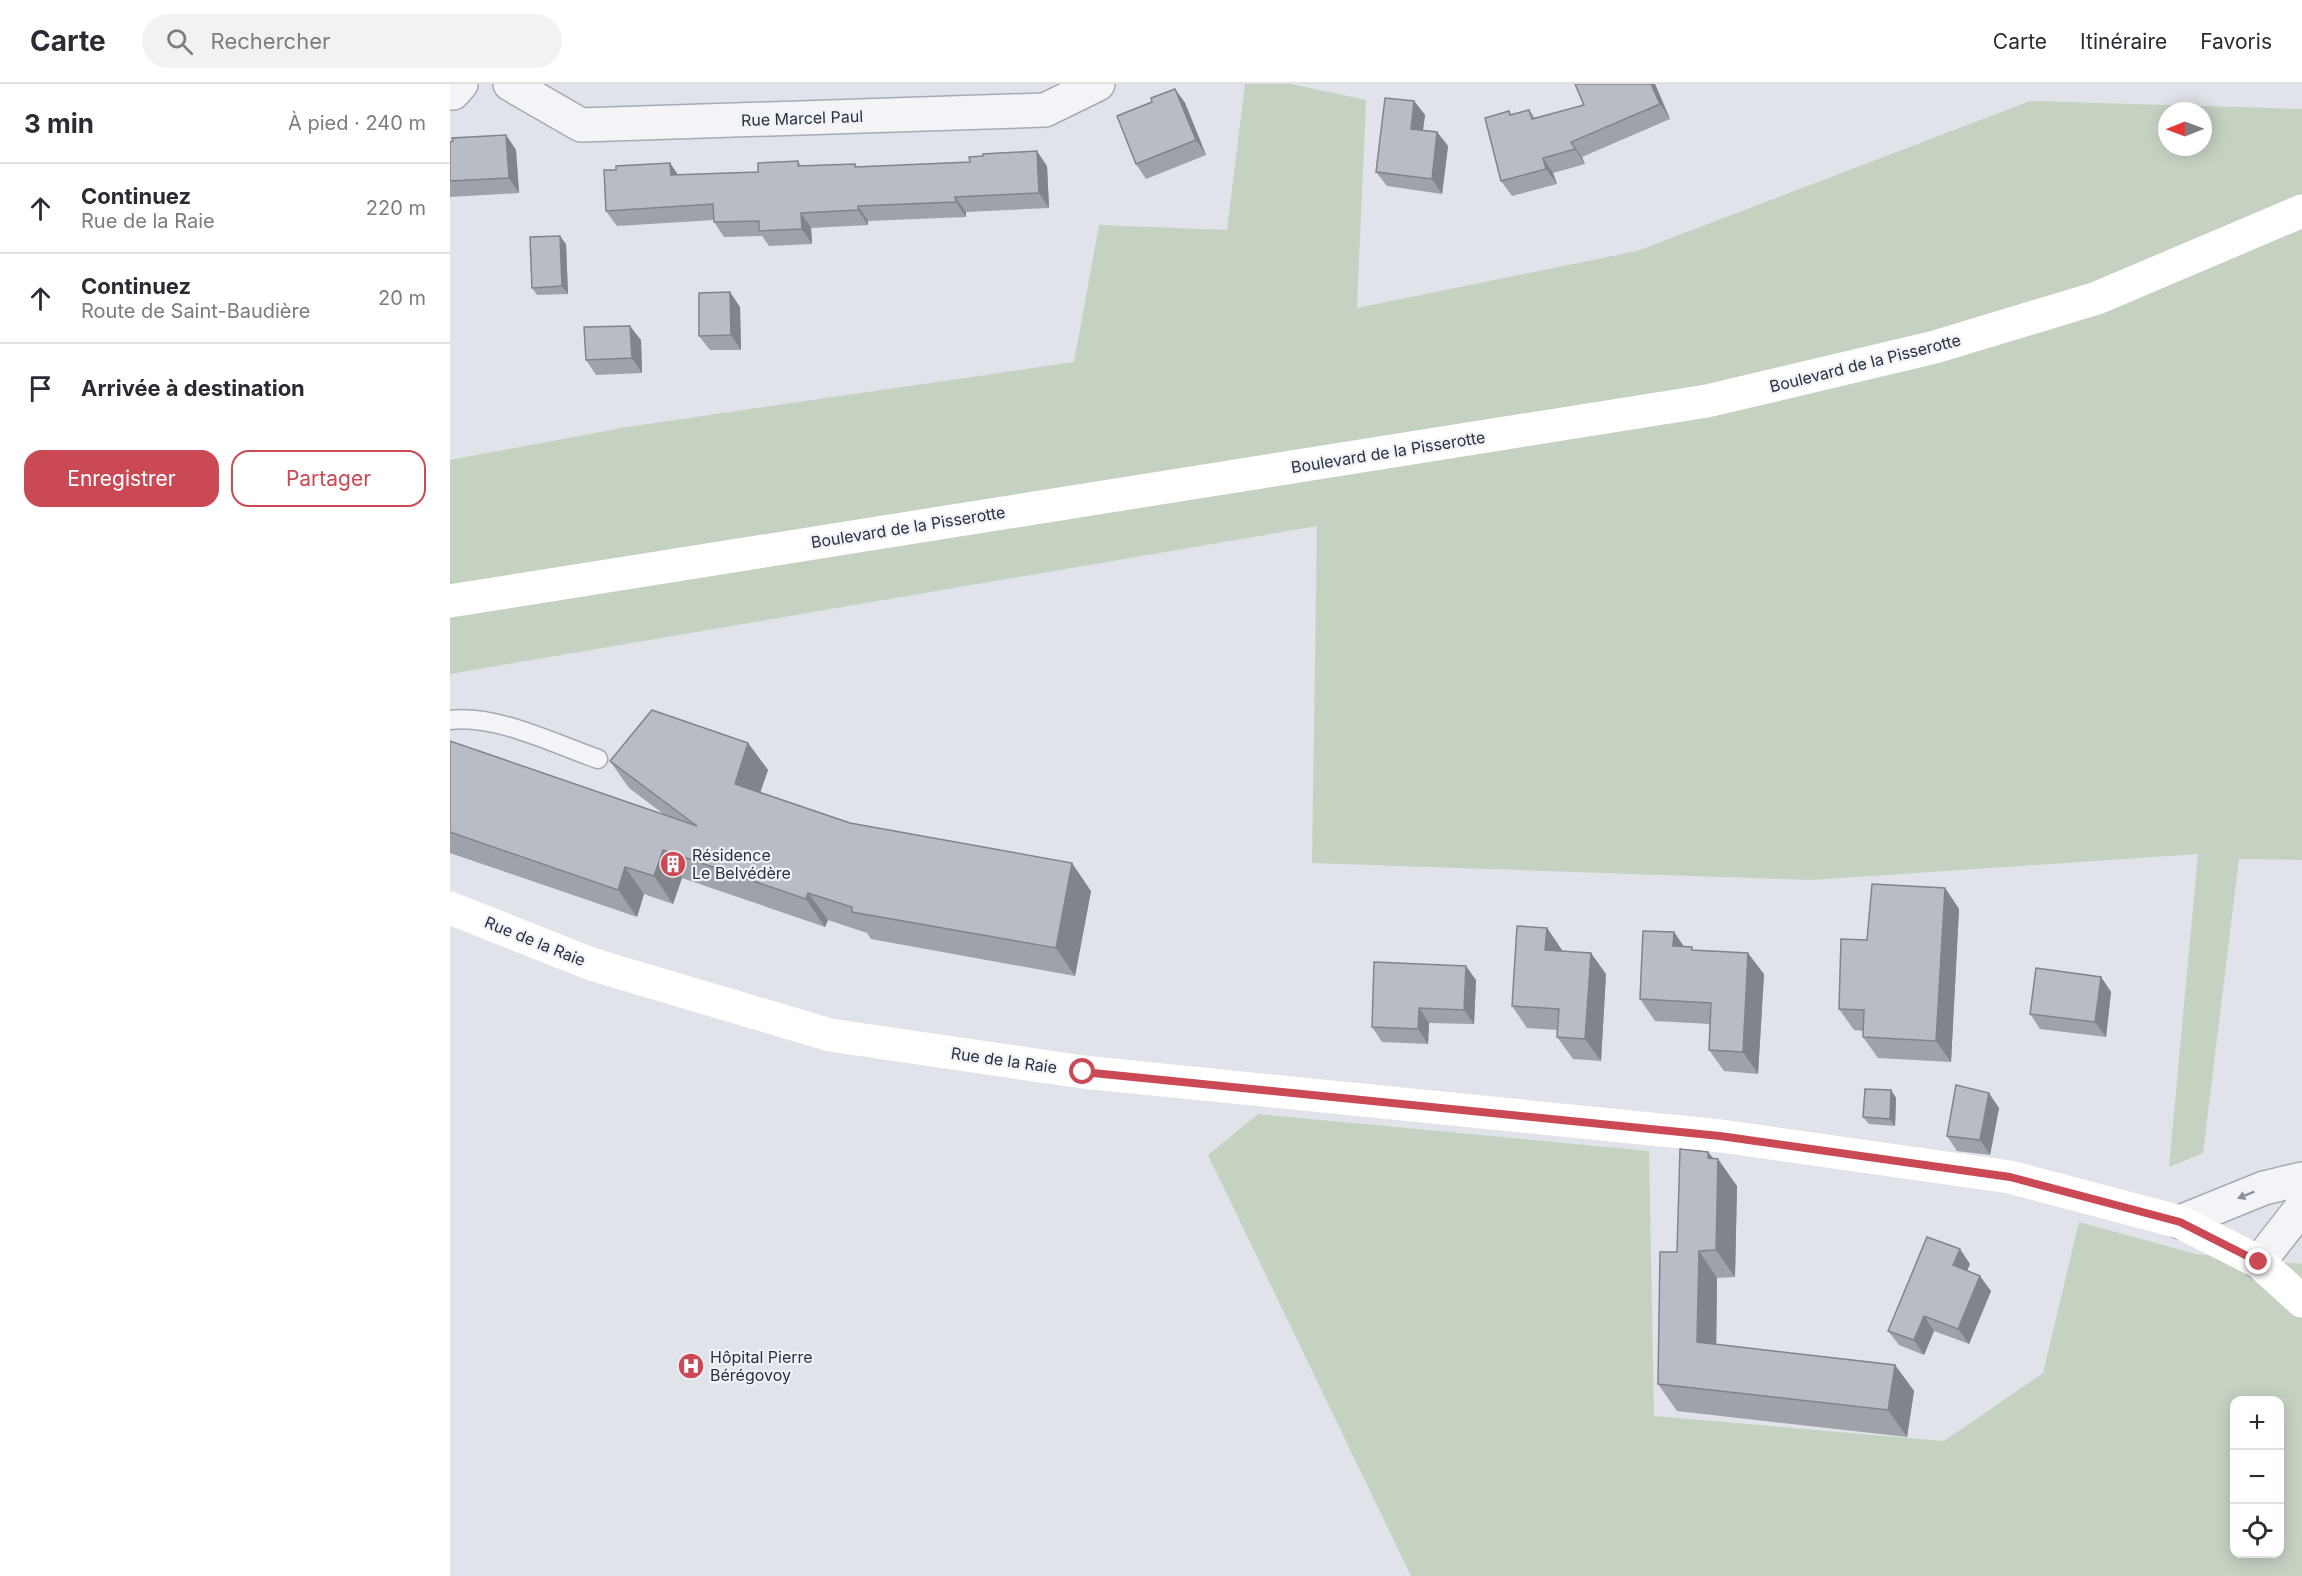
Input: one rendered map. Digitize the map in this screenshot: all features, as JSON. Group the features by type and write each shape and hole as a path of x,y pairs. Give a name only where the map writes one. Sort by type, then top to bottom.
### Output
{"street":[{"path":"450,93 453,93 461,84"},
{"name":"Rue Marcel Paul","path":"510,84 582,125 1045,110 1098,84"},
{"name":"Boulevard de la Pisserotte","path":"450,601 1707,401 1935,347 2097,298 2302,211"},
{"name":"Rue de la Raie","path":"450,908 591,964 830,1035 1083,1072 1744,1139 2010,1177 2180,1222 2259,1262 2302,1301"},
{"path":"2180,1222 2264,1188 2302,1179"},
{"path":"2259,1262 2302,1207"}],"lane":[{"path":"450,720 493,722 598,759"}],"green space":[{"path":"1245,84 1291,84 1366,100 1357,308 1637,251 2030,101 2158,105 2158,156 2212,156 2212,106 2302,109 2302,860 2239,859 2203,1153 2169,1167 2198,854 1812,880 1312,863 1317,526 450,674 450,460 627,427 1074,362 1099,225 1227,230"},
{"path":"1258,1114 1649,1151 1654,1416 1944,1441 2043,1373 2079,1222 2196,1254 2302,1264 2302,1576 1411,1576 1208,1155"}],"building":[{"path":"1575,84 1651,84 1660,104 1571,142 1575,149 1543,158 1546,169 1501,181 1485,118 1509,111 1510,115 1529,110 1532,119 1584,105"},
{"path":"1175,89 1196,140 1136,164 1117,116 1152,102 1151,98"},
{"path":"1385,98 1414,101 1411,129 1437,132 1432,179 1376,172"},
{"path":"506,135 509,178 450,181 450,142 453,141 452,138"},
{"path":"1037,151 1039,193 955,197 956,202 858,206 858,210 801,213 802,229 759,231 759,221 714,222 713,204 606,211 604,170 616,170 616,166 670,163 671,175 758,172 758,163 798,161 798,166 855,164 855,167 970,162 969,157 983,156 983,154"},
{"path":"560,236 562,286 532,288 530,237"},
{"path":"730,292 731,335 699,336 699,293"},
{"path":"630,326 632,358 586,360 584,327"},
{"name":"Résidence Le Belvédère","path":"652,710 748,743 735,784 850,823 1072,863 1056,948 852,912 852,907 808,893 806,899 663,850 654,876 625,867 618,890 450,832 450,741 697,826 610,761"},
{"path":"1872,884 1945,888 1936,1041 1863,1037 1864,1010 1839,1009 1841,939 1867,940"},
{"path":"1517,926 1547,928 1545,950 1591,953 1585,1039 1557,1037 1559,1009 1512,1006"},
{"path":"1643,931 1674,932 1673,946 1692,947 1692,950 1748,953 1743,1052 1709,1050 1711,1003 1640,999"},
{"path":"1374,962 1466,966 1464,1010 1419,1008 1418,1029 1372,1027"},
{"path":"2036,968 2101,977 2095,1022 2030,1014"},
{"path":"1956,1085 1989,1093 1980,1140 1947,1136"},
{"path":"1865,1089 1891,1090 1890,1119 1863,1117"},
{"path":"1680,1149 1708,1152 1708,1158 1718,1159 1716,1250 1699,1251 1697,1342 1895,1365 1888,1410 1658,1384 1660,1252 1677,1252"},
{"path":"1927,1237 1960,1249 1953,1265 1980,1276 1958,1329 1924,1316 1914,1340 1888,1331"}],"place":[{"name":"Résidence Le Belvédère","path":"673,864"},
{"name":"Hôpital Pierre Bérégovoy","path":"691,1366"}],"route":[{"path":"1083,1072 1720,1136 2010,1177 2180,1222 2259,1262"}]}
